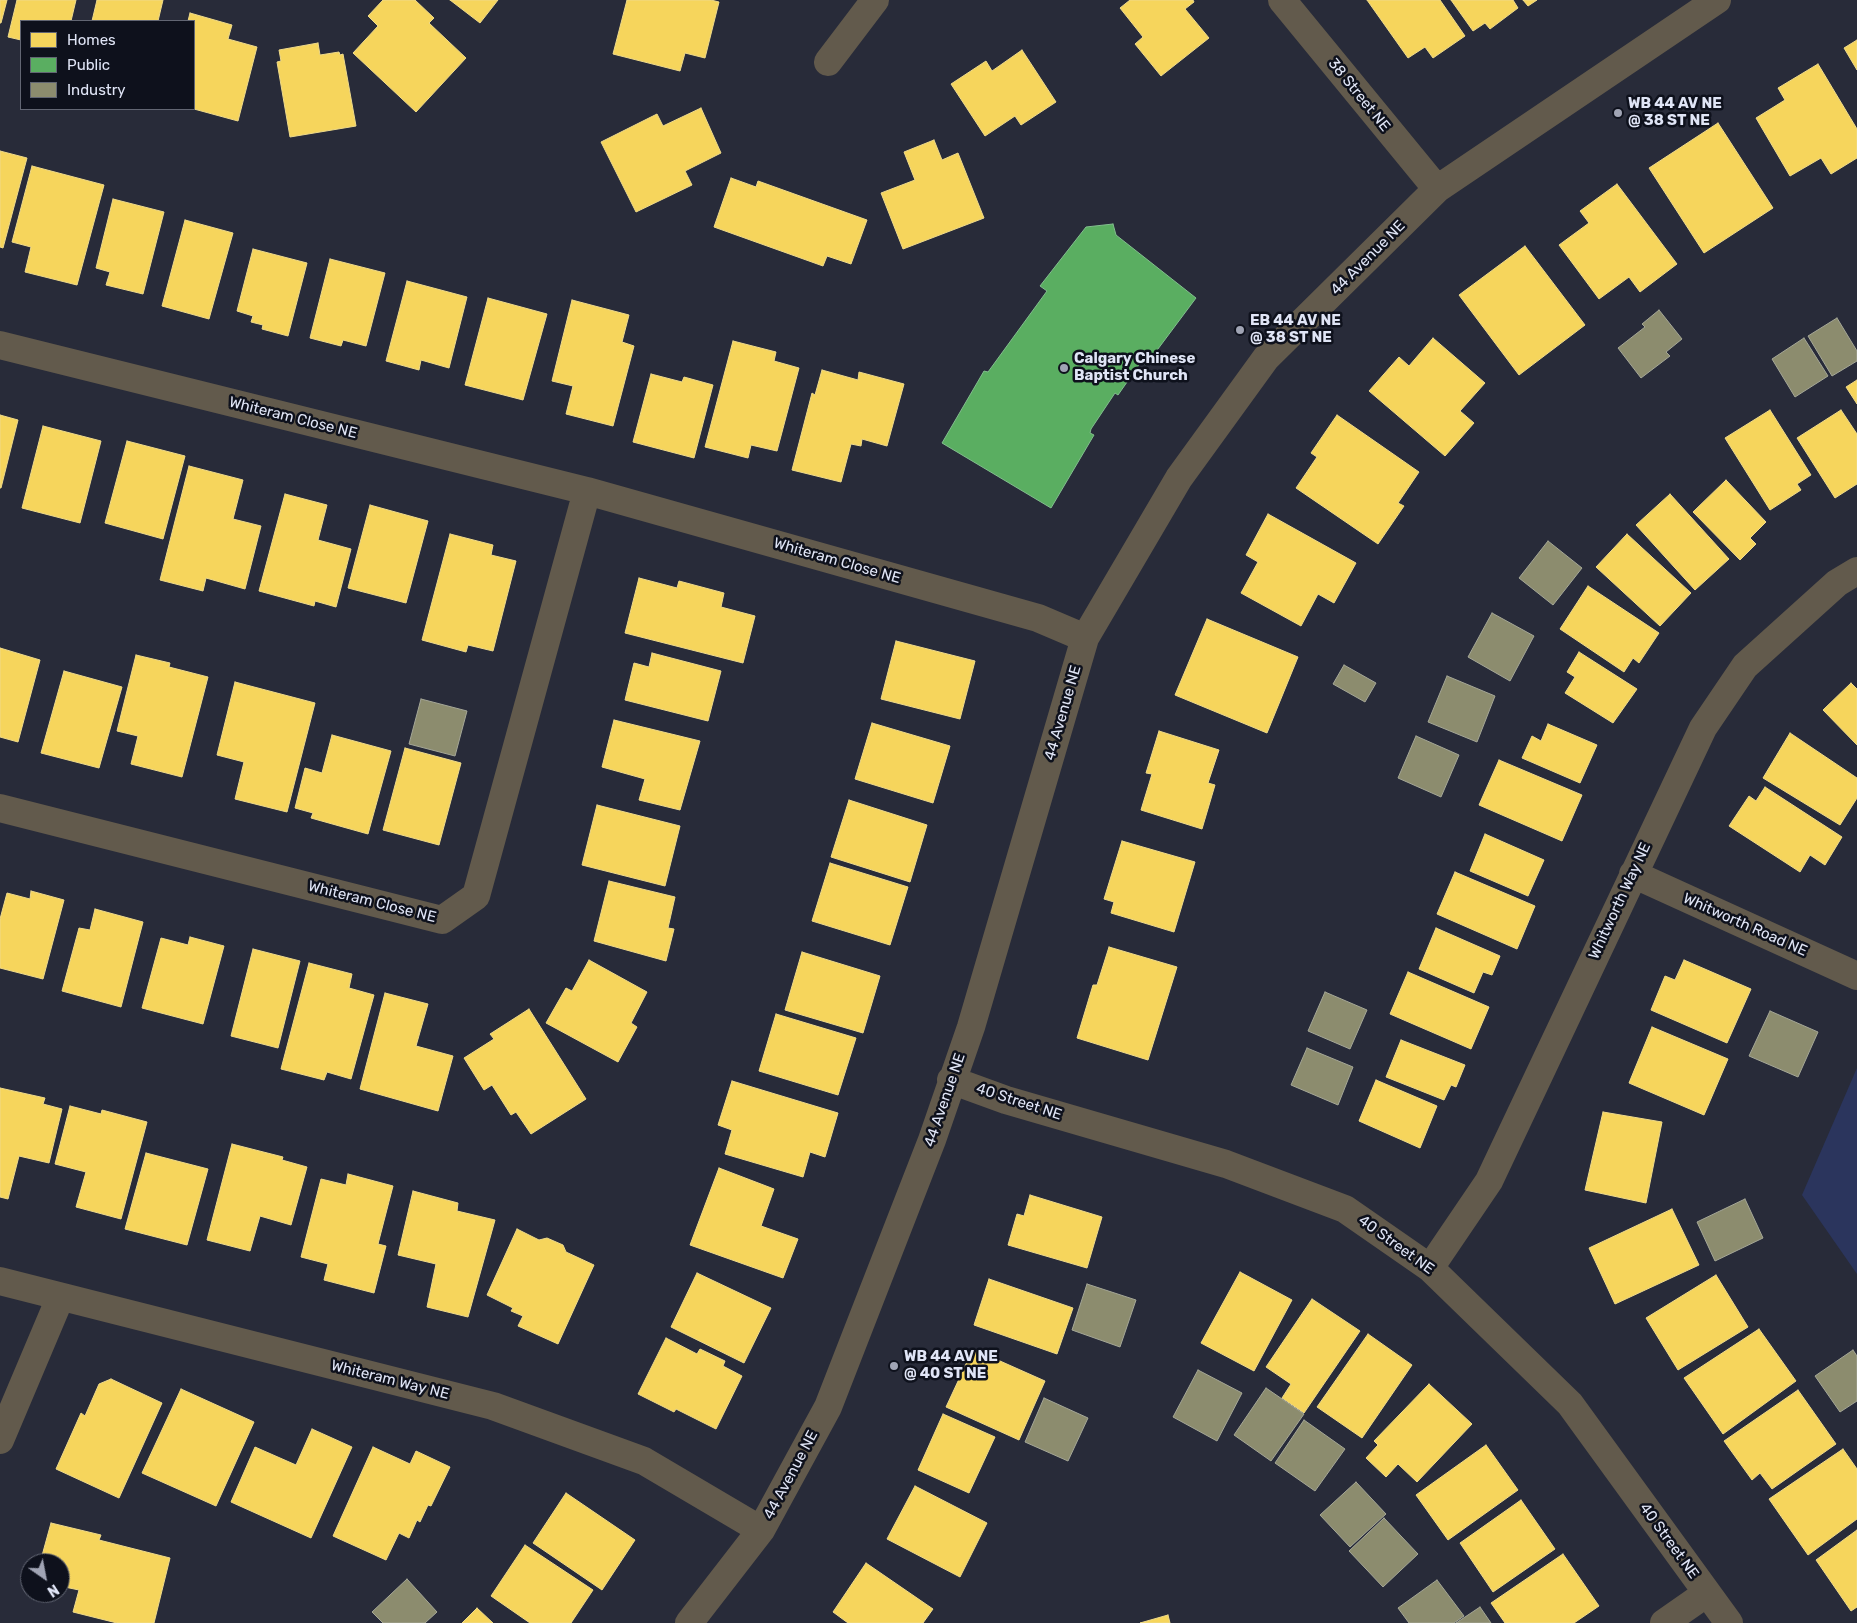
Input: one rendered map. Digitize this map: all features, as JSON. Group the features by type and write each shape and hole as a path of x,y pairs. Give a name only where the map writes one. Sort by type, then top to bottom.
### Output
{"street":[{"path":"828,62 875,0"},
{"name":"38 Street NE","path":"1282,0 1437,189"},
{"name":"44 Avenue NE","path":"689,1623 762,1530 828,1407 932,1140 951,1080 971,1027 1084,638 1179,478 1266,358 1437,189 1717,0"},
{"name":"Whiteram Close NE","path":"0,345 587,491 1038,618 1084,638"},
{"name":"Whiteram Close NE","path":"0,808 442,920 476,896 587,491"},
{"name":"Whitworth Way NE","path":"1430,1268 1489,1181 1703,728 1744,666 1837,583 1857,571"},
{"name":"Whitworth Road NE","path":"1633,874 1857,976"},
{"name":"40 Street NE","path":"951,1080 1006,1100 1226,1164 1345,1209 1430,1268 1570,1404 1729,1623"},
{"name":"Whiteram Way NE","path":"0,1281 60,1298 493,1406 644,1461 762,1530"},
{"path":"0,1440 60,1298"},
{"path":"1664,1623 1707,1593"}],"shaded area":[{"path":"1857,1068 1857,1274 1802,1195"}],"building: Homes":[{"path":"0,0 7,0 1,23 0,23"},
{"path":"17,0 76,0 71,20 20,20 20,40 8,37"},
{"path":"97,0 163,0 158,20 92,20"},
{"path":"383,0 415,0 434,18 429,23 466,58 416,112 353,53 378,26 368,16"},
{"path":"450,0 498,0 480,23"},
{"path":"627,0 711,0 719,2 705,58 685,53 680,71 613,54"},
{"path":"1130,0 1193,0 1194,2 1185,9 1209,38 1161,76 1135,44 1143,37 1120,8"},
{"path":"1367,0 1440,0 1465,36 1433,58 1425,47 1408,58"},
{"path":"1451,0 1513,0 1518,8 1490,29 1485,23 1473,31"},
{"path":"1523,0 1537,0 1528,6"},
{"path":"190,13 232,25 228,39 257,47 238,121 195,109 195,20 188,20"},
{"path":"1857,40 1857,70 1844,48"},
{"path":"318,43 320,55 339,52 340,55 343,54 356,126 290,137 277,62 281,61 279,50"},
{"path":"1022,50 1056,102 1021,125 1015,116 985,136 951,84 986,61 992,71"},
{"path":"1818,64 1857,129 1857,158 1831,174 1821,158 1790,176 1756,118 1785,100 1778,88"},
{"path":"701,108 721,153 685,171 692,185 636,212 601,142 657,114 663,126"},
{"path":"1718,123 1773,208 1704,253 1649,168"},
{"path":"934,140 942,160 958,153 984,218 903,249 881,193 915,180 904,152"},
{"path":"0,151 27,158 3,248 0,247"},
{"path":"32,166 104,185 77,285 25,272 31,247 12,242"},
{"path":"731,178 756,187 758,181 867,220 851,264 827,256 823,266 714,227"},
{"path":"1617,184 1677,264 1640,292 1629,277 1599,299 1559,245 1589,223 1580,211"},
{"path":"113,199 164,212 143,294 106,285 110,272 96,268"},
{"path":"185,220 233,233 209,319 162,306"},
{"path":"1525,246 1585,325 1519,375 1459,295"},
{"path":"253,249 307,263 288,336 262,329 263,325 251,322 253,316 237,311"},
{"path":"330,259 385,273 366,346 343,340 341,346 310,338"},
{"path":"407,281 467,297 449,368 421,360 419,370 386,361"},
{"path":"488,298 547,314 523,400 465,385"},
{"path":"572,300 629,315 622,342 634,346 613,426 566,414 573,386 552,381"},
{"path":"1433,338 1485,383 1460,411 1474,423 1445,456 1369,391 1399,357 1409,366"},
{"path":"733,341 776,352 774,361 799,368 777,451 751,445 748,458 705,447"},
{"path":"822,370 858,380 859,372 904,384 887,446 862,439 861,446 851,444 841,482 792,470 812,393 815,395"},
{"path":"651,374 682,382 684,377 713,385 694,458 633,442"},
{"path":"1857,380 1857,404 1846,387"},
{"path":"1770,410 1811,475 1797,484 1801,490 1770,510 1725,438"},
{"path":"1841,410 1857,434 1857,484 1835,498 1797,438"},
{"path":"0,415 18,420 1,488 0,488"},
{"path":"1337,415 1419,472 1398,503 1404,506 1378,544 1296,488 1317,457 1311,453"},
{"path":"43,426 101,441 80,523 22,508"},
{"path":"127,441 185,456 163,539 105,523"},
{"path":"189,466 243,480 233,519 261,526 245,589 206,578 203,591 160,580"},
{"path":"1726,480 1766,522 1750,538 1756,544 1740,560 1693,512"},
{"path":"285,494 327,505 318,540 351,549 336,607 315,601 314,606 259,591"},
{"path":"1670,494 1729,559 1695,590 1636,525"},
{"path":"370,505 428,521 406,603 348,588"},
{"path":"1268,514 1356,563 1334,603 1318,594 1301,626 1241,593 1258,562 1246,555"},
{"path":"450,534 493,545 491,555 516,561 493,651 468,645 466,652 422,640"},
{"path":"1627,534 1691,593 1660,626 1596,567"},
{"path":"639,578 677,588 679,581 724,593 721,607 755,616 743,663 625,633"},
{"path":"1588,586 1659,633 1639,663 1633,658 1624,672 1560,629"},
{"path":"1207,619 1298,657 1267,733 1175,695"},
{"path":"896,641 975,661 960,719 881,699"},
{"path":"0,648 40,660 18,742 0,737"},
{"path":"1579,652 1637,689 1613,723 1565,693 1575,677 1567,672"},
{"path":"652,653 721,671 708,721 625,700 634,663 649,667"},
{"path":"136,655 170,663 169,667 208,677 182,777 131,764 138,736 117,731"},
{"path":"64,671 122,687 99,768 41,753"},
{"path":"235,682 315,703 287,812 235,799 244,762 217,755"},
{"path":"1851,683 1857,689 1857,745 1823,710"},
{"path":"614,720 700,741 680,810 639,800 645,779 602,767"},
{"path":"872,723 950,746 933,803 855,779"},
{"path":"1548,724 1597,745 1580,783 1522,758 1532,736 1541,741"},
{"path":"1159,731 1219,750 1208,783 1215,785 1202,829 1141,810 1152,774 1146,773"},
{"path":"1790,733 1857,778 1857,798 1840,825 1763,778"},
{"path":"332,735 391,751 368,834 311,818 313,813 295,808 305,768 322,773"},
{"path":"405,748 461,763 439,845 383,830"},
{"path":"1499,760 1582,795 1562,841 1479,805"},
{"path":"1765,787 1842,837 1825,865 1810,855 1800,872 1729,826 1749,796 1756,801"},
{"path":"849,800 927,825 910,882 831,857"},
{"path":"597,805 680,826 665,886 582,865"},
{"path":"1485,834 1544,860 1528,896 1470,871"},
{"path":"1122,841 1195,862 1174,932 1111,913 1114,902 1104,899"},
{"path":"830,863 908,887 890,945 812,921"},
{"path":"1455,872 1535,906 1517,949 1437,914"},
{"path":"609,881 675,897 668,928 674,929 666,961 594,941"},
{"path":"31,891 64,900 43,979 0,968 0,919 7,893 30,899"},
{"path":"95,909 143,922 121,1007 62,991 79,928 90,930"},
{"path":"1436,928 1500,956 1492,975 1483,972 1474,993 1419,969"},
{"path":"190,937 224,946 203,1024 142,1008 161,938 188,945"},
{"path":"1109,947 1177,967 1148,1060 1077,1038 1093,985 1097,985"},
{"path":"253,949 300,961 278,1048 231,1036"},
{"path":"802,952 880,976 863,1033 785,1010"},
{"path":"589,960 647,992 631,1023 637,1027 618,1062 546,1023 566,988 572,991"},
{"path":"1684,960 1751,989 1727,1043 1651,1010 1665,976 1675,980"},
{"path":"309,963 352,974 349,988 374,995 351,1079 327,1072 324,1080 281,1069"},
{"path":"1408,972 1489,1007 1471,1049 1390,1014"},
{"path":"385,993 428,1004 416,1046 453,1056 438,1111 360,1089"},
{"path":"529,1009 586,1099 531,1134 516,1112 511,1115 492,1085 484,1090 464,1058 494,1039 490,1034"},
{"path":"776,1014 856,1038 838,1095 759,1071"},
{"path":"1652,1027 1728,1059 1704,1115 1629,1083"},
{"path":"1401,1040 1465,1065 1456,1087 1451,1085 1444,1100 1386,1077"},
{"path":"1376,1080 1437,1106 1420,1148 1359,1121"},
{"path":"732,1081 838,1113 825,1157 810,1152 803,1177 725,1154 732,1130 718,1125"},
{"path":"0,1088 45,1098 43,1104 62,1109 49,1163 19,1156 8,1199 0,1197"},
{"path":"70,1106 101,1114 102,1110 147,1122 121,1219 76,1207 86,1172 55,1164"},
{"path":"1603,1112 1662,1122 1646,1203 1585,1190"},
{"path":"232,1144 283,1157 282,1160 307,1167 291,1225 260,1216 250,1251 207,1240"},
{"path":"146,1153 208,1169 187,1245 125,1229"},
{"path":"719,1168 774,1189 761,1226 798,1239 783,1278 690,1245"},
{"path":"348,1174 393,1186 378,1244 386,1246 374,1293 324,1280 328,1264 301,1257 321,1179 346,1185"},
{"path":"413,1191 458,1203 457,1211 495,1220 468,1317 427,1307 436,1264 398,1255"},
{"path":"1030,1195 1102,1217 1087,1268 1008,1245 1017,1214 1024,1216"},
{"path":"1672,1209 1699,1265 1615,1304 1589,1248"},
{"path":"517,1229 539,1240 547,1238 563,1245 566,1252 594,1265 558,1344 518,1326 523,1316 511,1311 513,1308 487,1295"},
{"path":"1240,1272 1292,1300 1254,1371 1201,1343"},
{"path":"697,1273 771,1308 744,1363 671,1327"},
{"path":"1716,1275 1748,1327 1678,1370 1646,1318"},
{"path":"989,1279 1073,1308 1057,1354 974,1325"},
{"path":"1312,1299 1360,1331 1304,1413 1282,1398 1291,1384 1266,1367"},
{"path":"1759,1329 1796,1381 1723,1434 1684,1378"},
{"path":"1368,1334 1412,1365 1362,1438 1317,1407"},
{"path":"666,1338 697,1354 700,1349 725,1361 723,1366 742,1376 716,1429 676,1409 674,1412 638,1394"},
{"path":"973,1349 1045,1381 1019,1440 946,1407"},
{"path":"111,1379 162,1403 119,1498 56,1469 81,1413 85,1416 99,1384"},
{"path":"1429,1384 1472,1424 1417,1482 1398,1464 1386,1477 1366,1458 1378,1445 1374,1441"},
{"path":"181,1389 254,1422 216,1506 142,1473"},
{"path":"1798,1390 1836,1444 1772,1489 1760,1473 1752,1480 1724,1441"},
{"path":"943,1414 995,1437 969,1493 918,1470"},
{"path":"312,1429 352,1447 311,1538 231,1502 255,1447 296,1465"},
{"path":"1486,1445 1518,1490 1448,1540 1416,1495"},
{"path":"373,1447 410,1464 416,1451 450,1467 431,1506 428,1505 420,1522 417,1520 409,1538 399,1533 386,1560 333,1536"},
{"path":"1843,1449 1857,1469 1857,1519 1808,1555 1769,1499"},
{"path":"915,1486 987,1523 960,1577 887,1539"},
{"path":"566,1493 635,1540 602,1590 533,1543"},
{"path":"1521,1500 1555,1549 1493,1592 1460,1543"},
{"path":"51,1523 101,1535 99,1540 170,1558 154,1623 117,1623 73,1612 79,1590 70,1588 70,1553 43,1553"},
{"path":"1857,1530 1857,1607 1851,1611 1816,1560"},
{"path":"525,1545 593,1590 571,1623 530,1623 491,1596"},
{"path":"1563,1554 1599,1606 1574,1623 1505,1623 1491,1603"},
{"path":"866,1563 933,1609 923,1623 848,1623 833,1612"},
{"path":"477,1608 493,1623 462,1623"},
{"path":"1168,1615 1170,1623 1140,1623"}],"building: Public":[{"name":"Calgary Chinese Baptist Church","path":"1113,224 1116,235 1196,298 1146,365 1141,362 1118,395 1115,393 1091,429 1090,433 1094,435 1051,508 942,443 984,371 988,372 1047,291 1040,286 1086,227"}],"building: Industry":[{"path":"1659,310 1682,339 1666,352 1670,356 1641,378 1618,348 1645,327 1642,324"},
{"path":"1837,318 1857,351 1857,361 1832,376 1808,336"},
{"path":"1804,338 1828,376 1795,397 1772,359"},
{"path":"1548,541 1582,568 1553,605 1519,578"},
{"path":"1492,613 1534,636 1510,681 1468,657"},
{"path":"1344,665 1376,683 1365,702 1333,684"},
{"path":"1447,676 1495,696 1477,742 1428,722"},
{"path":"421,699 467,711 455,756 409,744"},
{"path":"1416,736 1459,755 1441,797 1398,778"},
{"path":"1325,992 1367,1010 1350,1049 1308,1031"},
{"path":"1770,1011 1818,1032 1798,1077 1749,1056"},
{"path":"1307,1048 1353,1067 1338,1105 1291,1085"},
{"path":"1745,1199 1763,1238 1715,1261 1697,1222"},
{"path":"1087,1284 1136,1300 1120,1347 1072,1330"},
{"path":"1853,1350 1857,1356 1857,1401 1840,1412 1815,1376"},
{"path":"1198,1370 1242,1393 1217,1441 1173,1417"},
{"path":"1266,1388 1304,1414 1271,1461 1234,1435"},
{"path":"1044,1398 1088,1418 1068,1461 1025,1442"},
{"path":"1304,1420 1345,1449 1315,1491 1275,1463"},
{"path":"1356,1482 1386,1514 1350,1547 1320,1515"},
{"path":"1384,1518 1418,1554 1383,1587 1349,1551"},
{"path":"407,1579 437,1612 425,1623 383,1623 372,1612"},
{"path":"1437,1580 1464,1616 1454,1623 1409,1623 1398,1608"},
{"path":"1480,1607 1491,1623 1456,1623"}],"place":[{"name":"WB 44 AV NE @ 38 ST NE","path":"1618,113"},
{"name":"EB 44 AV NE @ 38 ST NE","path":"1240,330"},
{"name":"Calgary Chinese Baptist Church","path":"1064,368"},
{"name":"WB 44 AV NE @ 40 ST NE","path":"894,1366"}]}
